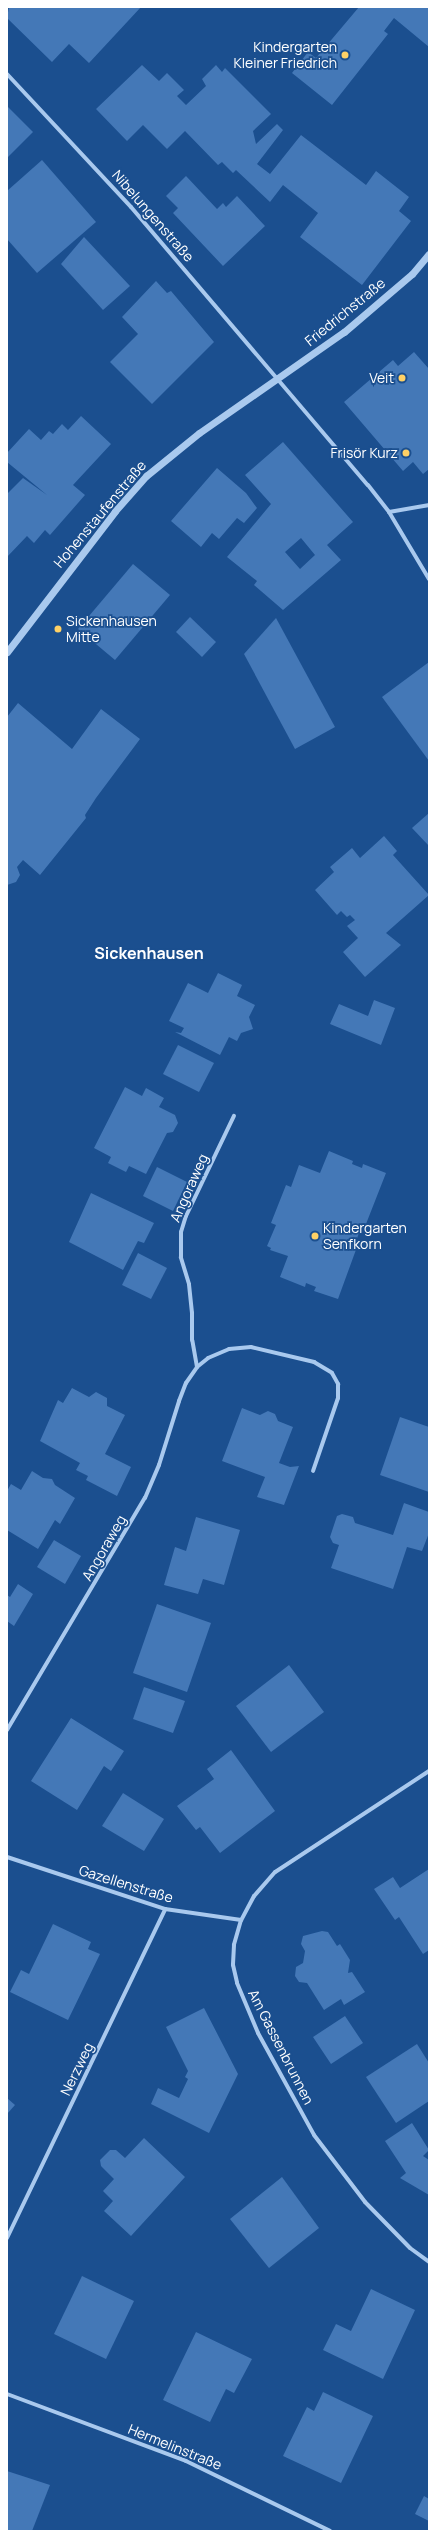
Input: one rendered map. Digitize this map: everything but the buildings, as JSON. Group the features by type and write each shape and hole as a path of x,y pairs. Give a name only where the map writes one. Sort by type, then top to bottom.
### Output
{"street":[{"name":"Nibelungenstraße","path":"7,74 131,207 274,382 389,512 429,579"},
{"name":"Friedrichstraße","path":"274,382 359,320 412,274 429,254"},
{"name":"Hohenstaufenstraße","path":"7,652 115,511 146,476 199,433 274,382"},
{"path":"389,512 429,505"},
{"name":"Angoraweg","path":"197,1367 192,1340 192,1313 189,1284 181,1257 181,1232 186,1216 234,1116"},
{"name":"Angoraweg","path":"7,1730 145,1498 159,1465 181,1395 197,1367 208,1358 229,1349 251,1347 314,1362 332,1373 338,1384 338,1398 313,1471"},
{"name":"Am Gassenbrunnen","path":"429,1772 275,1872 254,1896 241,1920 234,1945 233,1965 237,1983 258,2033 288,2090 342,2174 385,2223 429,2262"},
{"name":"Gazellenstraße","path":"7,1857 166,1909 241,1920"},
{"name":"Nerzweg","path":"7,2238 166,1909"},
{"name":"Hermelinstraße","path":"7,2394 186,2461 330,2531"}],"place":[{"name":"Kindergarten Kleiner Friedrich","path":"345,55"},
{"name":"Veit","path":"402,378"},
{"name":"Frisör Kurz","path":"406,453"},
{"name":"Sickenhausen Mitte","path":"58,629"},
{"name":"Kindergarten Senfkorn","path":"315,1236"}],"district":[{"name":"Sickenhausen","path":"149,953"}]}
